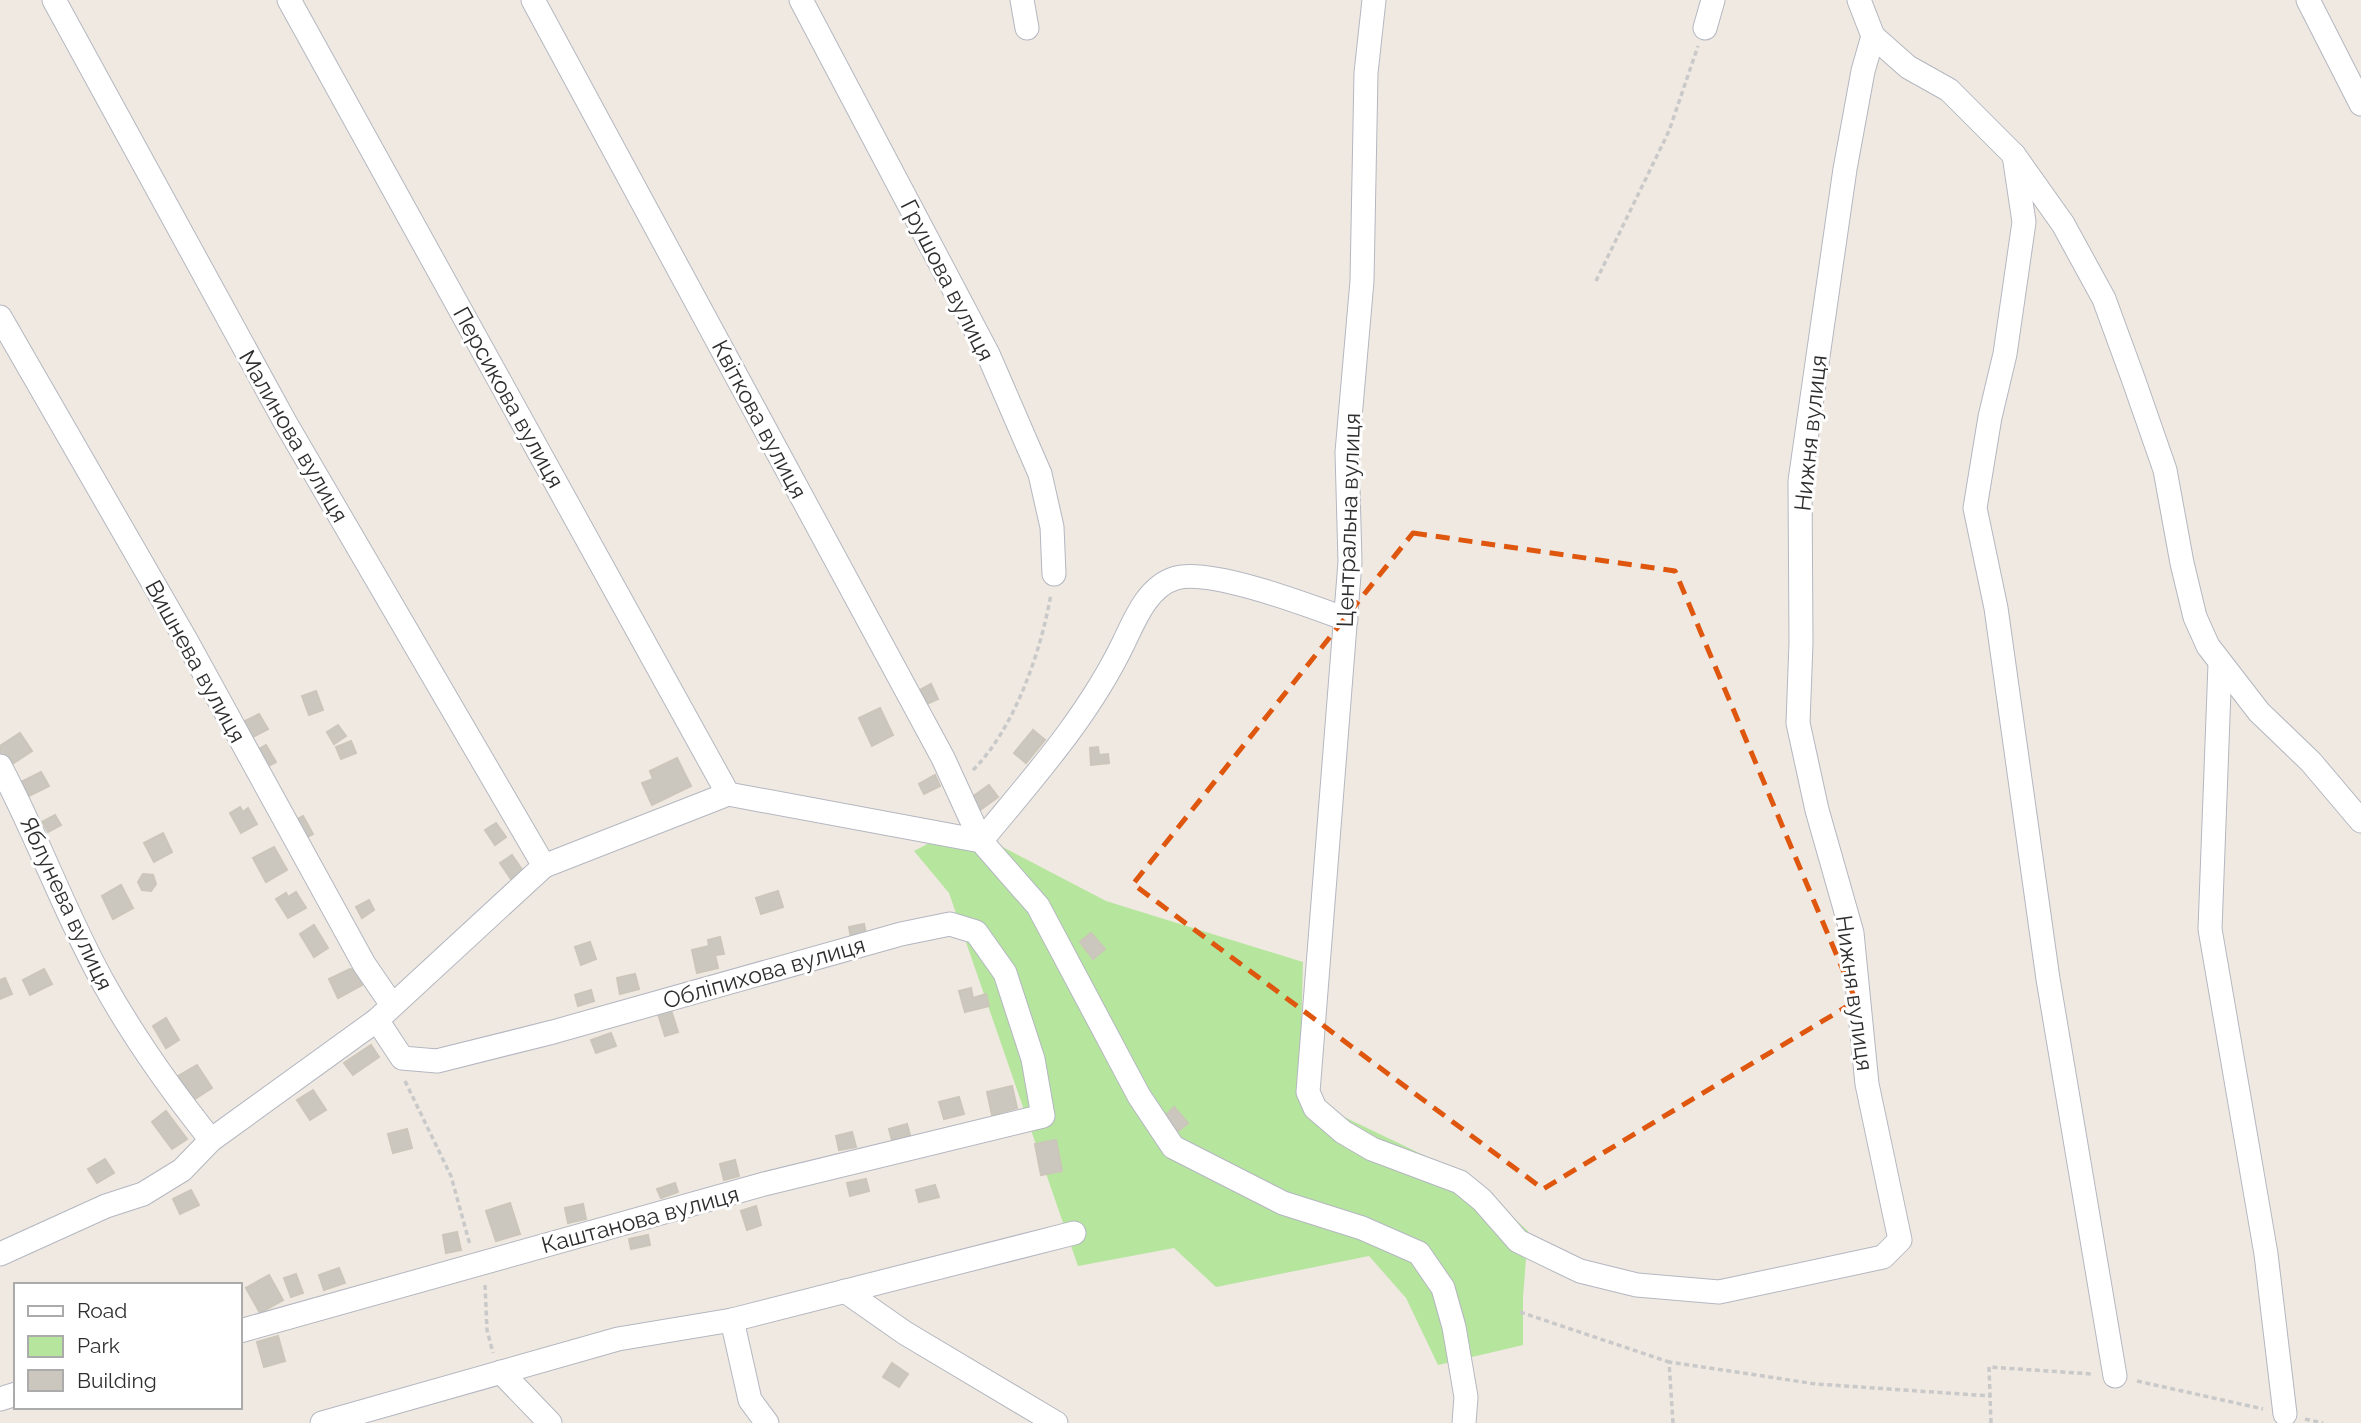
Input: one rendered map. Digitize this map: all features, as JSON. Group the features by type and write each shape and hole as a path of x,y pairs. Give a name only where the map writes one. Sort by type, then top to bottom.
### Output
{"street":[{"name":"Малинова вулиця","path":"54,0 285,422 544,866"},
{"name":"Персикова вулиця","path":"289,0 727,794"},
{"name":"Квіткова вулиця","path":"533,0 956,786 981,841 1038,906 1139,1096 1173,1147 1283,1203 1362,1227 1419,1253 1443,1288 1454,1327 1466,1397 1464,1423"},
{"name":"Грушова вулиця","path":"801,0 993,366 1040,474 1052,527 1054,574"},
{"path":"1022,0 1027,27"},
{"name":"Центральна вулиця","path":"1313,1041 1350,562 1347,452 1362,281 1366,73 1374,0"},
{"path":"1705,28 1713,0"},
{"path":"1859,0 1874,36 1908,67 1949,90 2014,155 2063,224 2104,299 2165,470 2196,617 2220,664 2259,712 2311,762 2361,822"},
{"path":"2308,0 2361,104"},
{"name":"Нижня вулиця","path":"1313,1041 1308,1092 1315,1108 1343,1132 1372,1149 1460,1182 1482,1200 1518,1241 1580,1271 1637,1285 1720,1292 1883,1257 1900,1240 1867,1084 1852,933 1817,810 1798,723 1801,643 1800,481 1845,169 1863,71 1874,36"},
{"path":"2014,155 2024,222 2005,354 1975,508 1996,608 2048,979 2115,1376"},
{"name":"Вишнева вулиця","path":"0,317 186,640 364,964 384,1013"},
{"path":"0,1254 106,1206 143,1194 182,1170 211,1140 384,1013 544,866 727,794 981,841 1063,742 1102,687 1145,602 1160,586 1176,578 1193,577 1253,589 1346,619"},
{"path":"2220,664 2210,929 2266,1254 2285,1414"},
{"name":"Яблунева вулиця","path":"0,766 32,826 59,894 103,983 164,1081 211,1140"},
{"name":"Обліпихова вулиця","path":"402,1058 436,1061 462,1055 875,941 950,924 976,932 1005,973 1033,1059 1043,1116"},
{"path":"384,1013 402,1058"},
{"name":"Каштанова вулиця","path":"242,1330 764,1184 1043,1116"},
{"path":"322,1423 618,1339 732,1320 1074,1233"},
{"path":"845,1292 905,1333 1056,1423"},
{"path":"732,1320 750,1400 767,1423"},
{"path":"501,1372 550,1423"}],"path":[{"path":"1596,281 1669,131 1705,28"},
{"path":"956,786 985,758 1015,705 1043,638 1054,574"},
{"path":"402,1058 405,1083 451,1176 475,1264 485,1286 486,1330 501,1372"},
{"path":"1520,1312 1669,1362 1730,1373 1816,1384 1991,1395"},
{"path":"1669,1362 1673,1423"},
{"path":"1991,1423 1989,1367 2115,1376 2323,1423"}],"highlighted area":[{"path":"1413,533 1675,571 1856,1001 1543,1189 1133,884"}],"green space":[{"path":"976,819 997,844 1106,901 1303,962 1300,1076 1338,1114 1467,1176 1528,1231 1523,1345 1438,1365 1406,1298 1369,1256 1216,1287 1174,1248 1078,1266 949,893 914,851"}],"building":[{"path":"931,684 938,699 927,704 920,690"},
{"path":"316,691 323,710 309,715 302,696"},
{"path":"880,708 893,735 872,746 859,718"},
{"path":"259,714 268,729 251,738 243,722"},
{"path":"338,725 346,736 334,744 327,732"},
{"path":"1033,730 1045,740 1026,763 1014,753"},
{"path":"20,733 32,751 9,766 0,753 0,746"},
{"path":"351,741 356,753 341,759 336,747"},
{"path":"266,745 276,762 265,768 255,751"},
{"path":"1098,747 1099,755 1108,754 1109,763 1091,765 1090,748"},
{"path":"677,758 691,786 652,805 642,783 653,779 650,771"},
{"path":"41,772 49,786 29,796 21,782"},
{"path":"935,775 940,786 924,794 919,784"},
{"path":"989,785 998,797 980,810 971,798"},
{"path":"240,807 243,812 248,808 257,824 241,833 230,813"},
{"path":"55,815 61,825 48,832 42,822"},
{"path":"303,816 313,834 298,842 288,824"},
{"path":"496,823 506,837 495,845 485,830"},
{"path":"163,833 172,852 154,862 144,843"},
{"path":"274,847 287,870 266,882 253,858"},
{"path":"512,855 523,871 511,879 500,863"},
{"path":"143,874 153,875 156,884 151,891 142,890 138,882"},
{"path":"121,885 133,908 113,919 102,896"},
{"path":"778,891 783,907 761,914 756,898"},
{"path":"296,892 306,908 288,918 276,899 286,893 288,897"},
{"path":"369,900 374,910 362,918 356,907"},
{"path":"864,924 866,934 851,938 849,927"},
{"path":"314,925 328,948 314,957 300,934"},
{"path":"1091,933 1105,949 1093,959 1080,942"},
{"path":"720,937 724,954 715,955 718,968 697,973 692,950 709,946 708,940"},
{"path":"590,942 596,959 581,965 575,947"},
{"path":"44,969 52,984 30,995 23,980"},
{"path":"350,969 355,970 362,985 338,998 329,979"},
{"path":"635,974 639,989 620,994 617,978"},
{"path":"5,978 12,994 0,999 0,980"},
{"path":"971,988 973,998 986,994 989,1006 965,1012 959,991"},
{"path":"591,990 594,1001 578,1006 575,995"},
{"path":"671,1010 678,1032 665,1036 658,1014"},
{"path":"166,1018 179,1040 166,1048 153,1026"},
{"path":"611,1033 616,1046 596,1053 591,1040"},
{"path":"371,1045 379,1057 353,1075 344,1063"},
{"path":"197,1065 212,1088 193,1100 178,1076"},
{"path":"1012,1086 1017,1108 992,1115 987,1092"},
{"path":"313,1090 326,1110 310,1120 297,1100"},
{"path":"959,1097 964,1114 944,1119 939,1102"},
{"path":"1174,1107 1188,1123 1178,1131 1165,1116"},
{"path":"166,1111 187,1139 172,1149 152,1122"},
{"path":"907,1124 910,1135 892,1140 889,1129"},
{"path":"407,1129 412,1148 393,1153 388,1134"},
{"path":"852,1132 856,1147 839,1150 836,1136"},
{"path":"1056,1140 1062,1171 1041,1175 1035,1144"},
{"path":"105,1159 114,1173 97,1183 88,1169"},
{"path":"735,1160 739,1176 724,1180 720,1164"},
{"path":"866,1179 869,1191 850,1196 847,1183"},
{"path":"675,1183 678,1192 661,1198 657,1189"},
{"path":"935,1185 939,1197 919,1202 916,1190"},
{"path":"191,1190 199,1205 180,1214 173,1199"},
{"path":"510,1203 520,1234 496,1241 486,1211"},
{"path":"583,1204 586,1219 568,1223 565,1208"},
{"path":"756,1206 761,1225 747,1230 741,1211"},
{"path":"457,1232 461,1250 446,1253 443,1235"},
{"path":"648,1235 650,1245 631,1249 629,1239"},
{"path":"339,1268 345,1283 324,1290 319,1275"},
{"path":"296,1274 303,1293 291,1297 284,1278"},
{"path":"269,1275 283,1300 260,1313 246,1288"},
{"path":"278,1336 285,1361 264,1367 257,1342"},
{"path":"892,1363 908,1374 899,1387 883,1377"}]}
